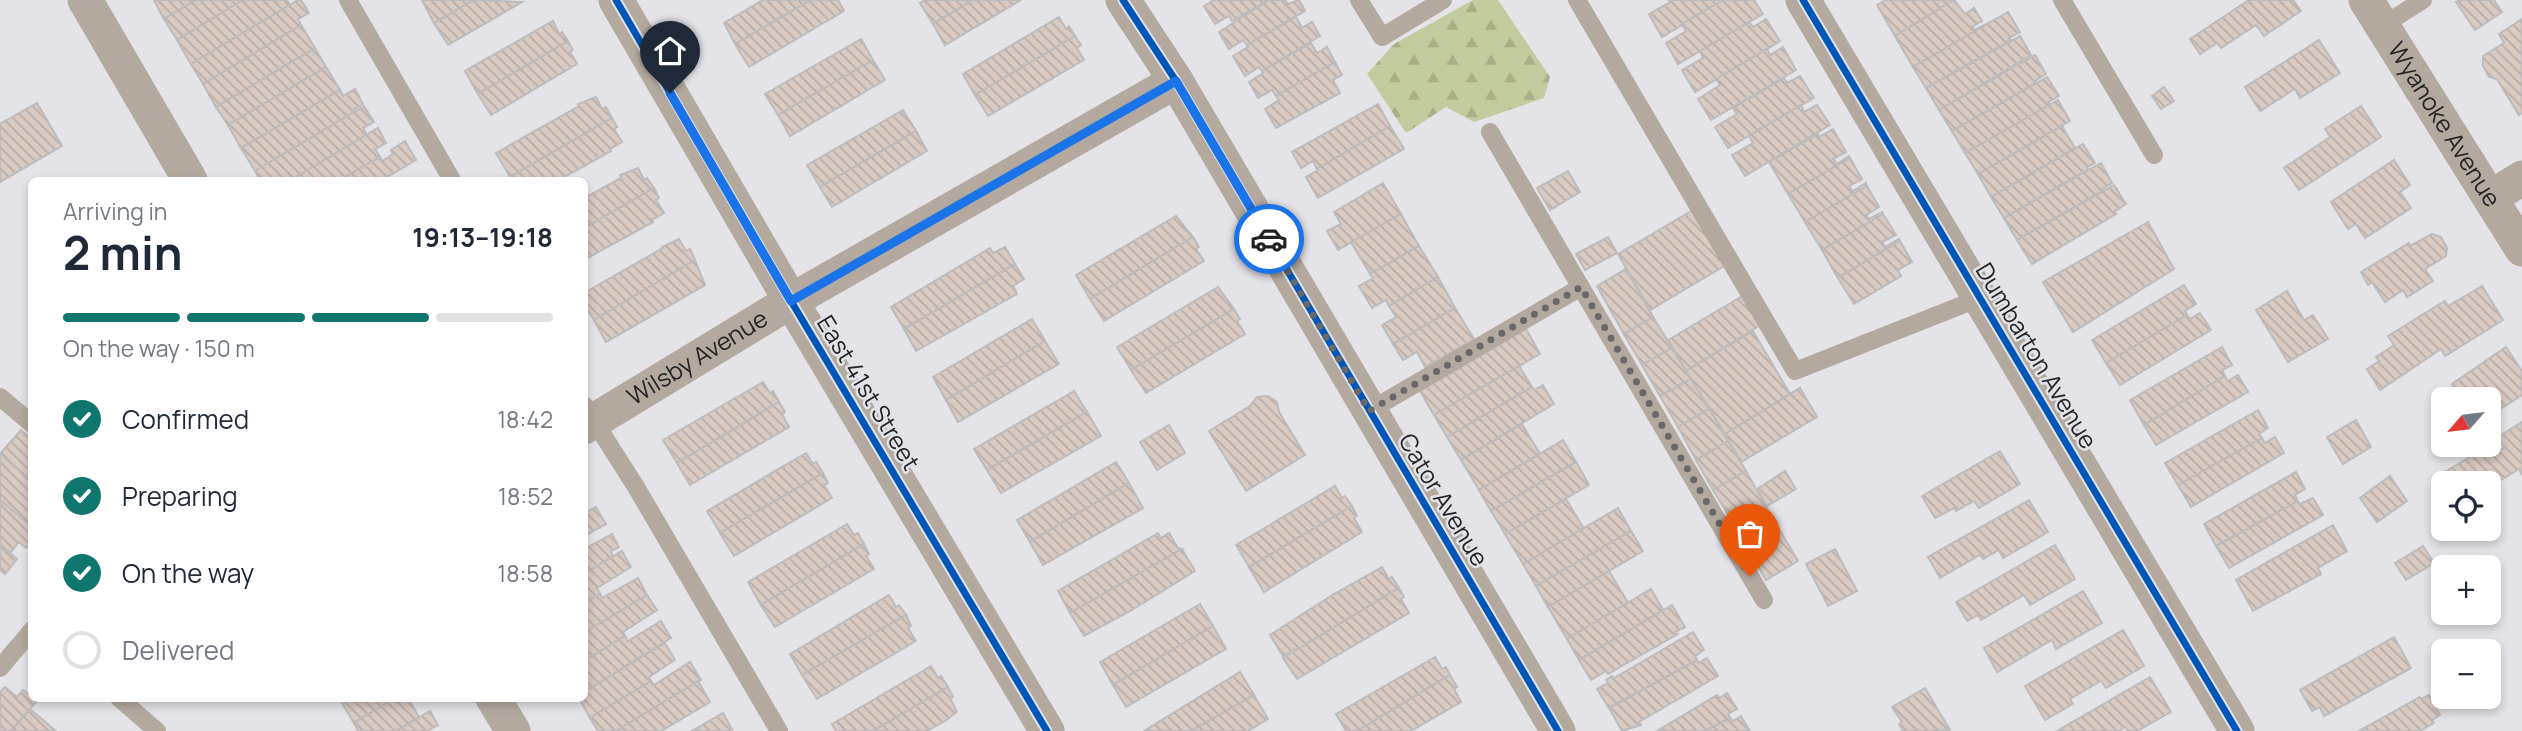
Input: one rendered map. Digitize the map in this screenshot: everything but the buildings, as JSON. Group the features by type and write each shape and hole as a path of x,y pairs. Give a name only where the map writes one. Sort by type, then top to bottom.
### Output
{"street":[{"path":"85,0 188,177"},
{"name":"East 41st Street","path":"616,0 791,301 1047,731"},
{"name":"Cator Avenue","path":"1123,0 1176,81 1369,411 1548,728"},
{"name":"Dumbarton Avenue","path":"1803,0 2237,731"},
{"name":"Wyanoke Avenue","path":"2374,13 2522,248"},
{"name":"Wilsby Avenue","path":"588,417 1176,81"},
{"path":"2490,198 2522,178"},
{"path":"495,702 513,731"}],"lane":[{"path":"348,0 450,177"},
{"path":"1359,0 1382,37 1443,0"},
{"path":"1577,0 1796,371 1980,298"},
{"path":"2062,0 2154,155"},
{"path":"2374,13 2423,0"},
{"path":"1490,132 1764,600"},
{"path":"1369,411 1581,287"},
{"path":"0,397 28,421"},
{"path":"588,417 636,487 779,731"},
{"path":"0,668 28,635"},
{"path":"124,702 157,731"}],"green space":[{"path":"1473,0 1498,0 1550,77 1544,98 1474,122 1446,107 1406,133 1367,74 1394,44"}],"cycle path":[{"path":"616,0 791,301 1047,731"},
{"path":"1123,0 1176,81 1558,731"},
{"path":"1803,0 2237,731"}],"way so far":[{"path":"1269,239 1369,411 1581,287 1750,576"}],"route":[{"path":"670,93 791,301 1176,81 1269,239"}]}
